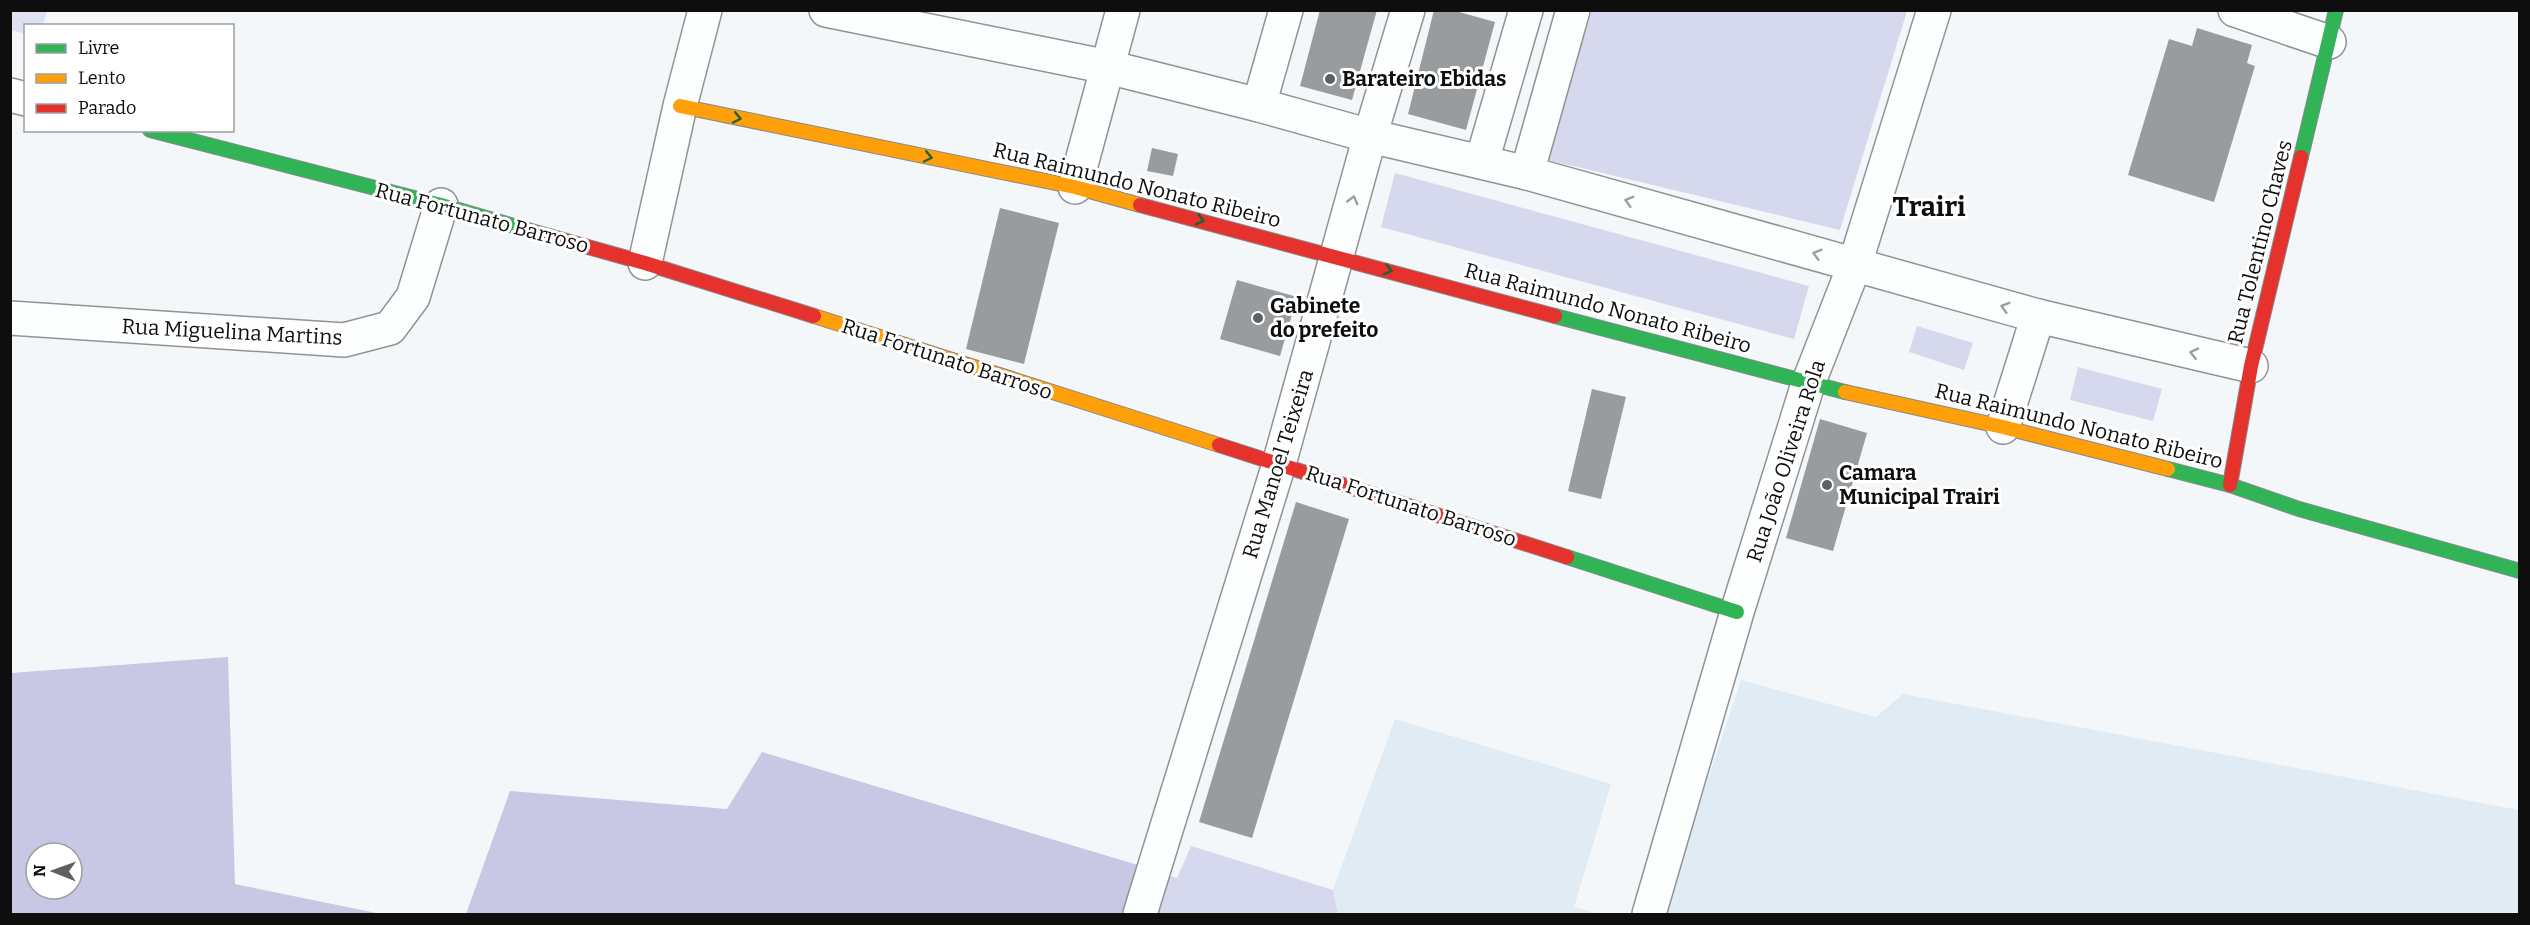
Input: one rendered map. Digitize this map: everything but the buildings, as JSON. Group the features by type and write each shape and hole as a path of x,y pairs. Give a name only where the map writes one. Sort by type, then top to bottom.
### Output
{"street":[{"path":"645,263 680,106 705,10"},
{"path":"825,10 1108,67 1370,136 1527,173 2038,316 2251,366"},
{"path":"1075,187 1123,10"},
{"path":"1259,105 1286,10"},
{"name":"Rua Manoel Teixeira","path":"1140,915 1279,464 1370,136 1408,10"},
{"name":"Rua João Oliveira Rola","path":"1649,915 1737,612 1808,384 1855,264 1934,10"},
{"path":"2235,10 2333,26"},
{"path":"1482,161 1522,12 1571,19 1527,173"},
{"name":"Rua Tolentino Chaves","path":"2230,485 2251,366 2333,26"},
{"name":"Rua Raimundo Nonato Ribeiro","path":"680,106 1075,187 1808,384 2003,427 2230,485 2299,509 2520,571"},
{"name":"Rua Fortunato Barroso","path":"158,132 441,205 645,263 1737,612"},
{"name":"Rua Miguelina Martins","path":"10,318 344,340 390,328 413,297 441,205"},
{"path":"2003,427 2038,316"}],"shaded area":[{"path":"11,10 47,11 43,24 24,24 24,34 11,30"},
{"path":"1592,11 1907,11 1840,230 1544,159"},
{"path":"1395,173 1809,286 1794,339 1381,227"},
{"path":"1917,326 1973,343 1964,370 1909,352"},
{"path":"2078,367 2162,389 2153,421 2070,400"},
{"path":"228,657 235,884 381,914 11,914 11,673"},
{"path":"1741,680 1876,717 1903,694 2519,810 2519,914 1663,914"},
{"path":"1395,719 1611,784 1574,907 1599,914 1338,914 1333,890"},
{"path":"762,752 1141,866 1125,914 466,914 510,791 727,809"},
{"path":"1191,846 1333,890 1338,914 1125,914 1141,866 1177,878"}],"traffic: fast":[{"path":"2301,157 2336,10"},
{"path":"158,132 441,205 538,233"},
{"path":"1555,316 1845,392"},
{"path":"2168,469 2230,485 2299,509 2520,571"},
{"path":"1567,557 1737,612"}],"traffic: slow":[{"path":"680,106 1075,187 1140,205"},
{"path":"814,316 1219,445"},
{"path":"1845,392 2003,427 2168,469"}],"traffic: jam":[{"path":"2230,485 2251,366 2301,157"},
{"path":"1140,205 1555,316"},
{"path":"538,233 645,263 814,316"},
{"path":"1219,445 1567,557"}],"place":[{"name":"Barateiro Ebidas","path":"1330,79"},
{"name":"Gabinete do prefeito","path":"1258,318"},
{"name":"Camara Municipal Trairi","path":"1827,485"}],"district":[{"name":"Trairi","path":"1929,207"}]}
